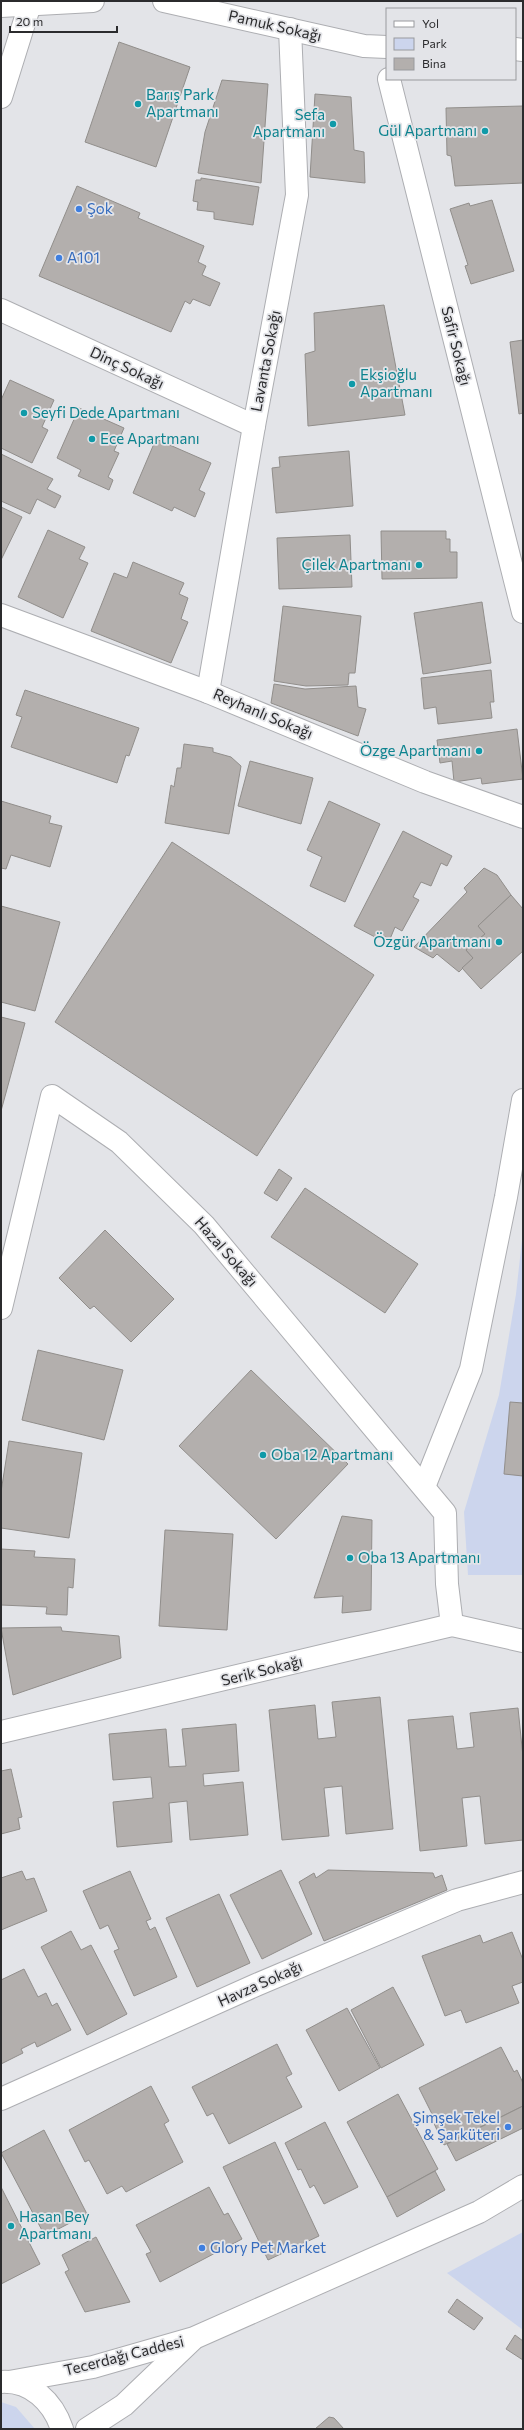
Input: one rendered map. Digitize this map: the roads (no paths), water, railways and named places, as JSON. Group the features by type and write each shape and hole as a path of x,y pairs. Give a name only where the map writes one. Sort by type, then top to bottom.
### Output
{"street":[{"path":"1,6 30,2 93,1"},
{"name":"Pamuk Sokağı","path":"164,1 364,46 384,47"},
{"path":"1,97 30,2"},
{"name":"Lavanta Sokağı","path":"208,692 254,426 297,195 290,29"},
{"path":"384,47 386,62"},
{"name":"Safir Sokağı","path":"390,80 523,612"},
{"name":"Dinç Sokağı","path":"1,310 254,426"},
{"name":"Reyhanlı Sokağı","path":"1,615 208,692 425,782 523,817"},
{"name":"Hazal Sokağı","path":"1,1308 4,1274 52,1096 119,1142 204,1224 445,1513 447,1584 452,1625"},
{"path":"424,1487 471,1369 506,1197 523,1100"},
{"name":"Serik Sokağı","path":"1,1732 452,1625 522,1644"},
{"name":"Havza Sokağı","path":"1,2099 256,1985 457,1900 523,1882"},
{"path":"194,2338 479,2212 523,2186"},
{"name":"Tecerdağı Caddesi","path":"5,2382 93,2367 194,2338"},
{"name":"Tecerdağı Caddesi","path":"87,2429 124,2404 194,2338"},
{"path":"5,2382 28,2387 45,2398 57,2414 62,2429"}],"place":[{"name":"Barış Park Apartmanı","path":"138,104"},
{"name":"Sefa Apartmanı","path":"333,124"},
{"name":"Gül Apartmanı","path":"485,131"},
{"name":"Şok","path":"79,209"},
{"name":"A101","path":"59,258"},
{"name":"Ekşioğlu Apartmanı","path":"352,384"},
{"name":"Seyfi Dede Apartmanı","path":"24,413"},
{"name":"Ece Apartmanı","path":"92,439"},
{"name":"Çilek Apartmanı","path":"419,565"},
{"name":"Özge Apartmanı","path":"479,751"},
{"name":"Özgür Apartmanı","path":"499,942"},
{"name":"Oba 12 Apartmanı","path":"263,1455"},
{"name":"Oba 13 Apartmanı","path":"350,1558"},
{"name":"Şimşek Tekel & Şarküteri","path":"508,2127"},
{"name":"Hasan Bey Apartmanı","path":"11,2226"},
{"name":"Glory Pet Market","path":"202,2248"}]}
